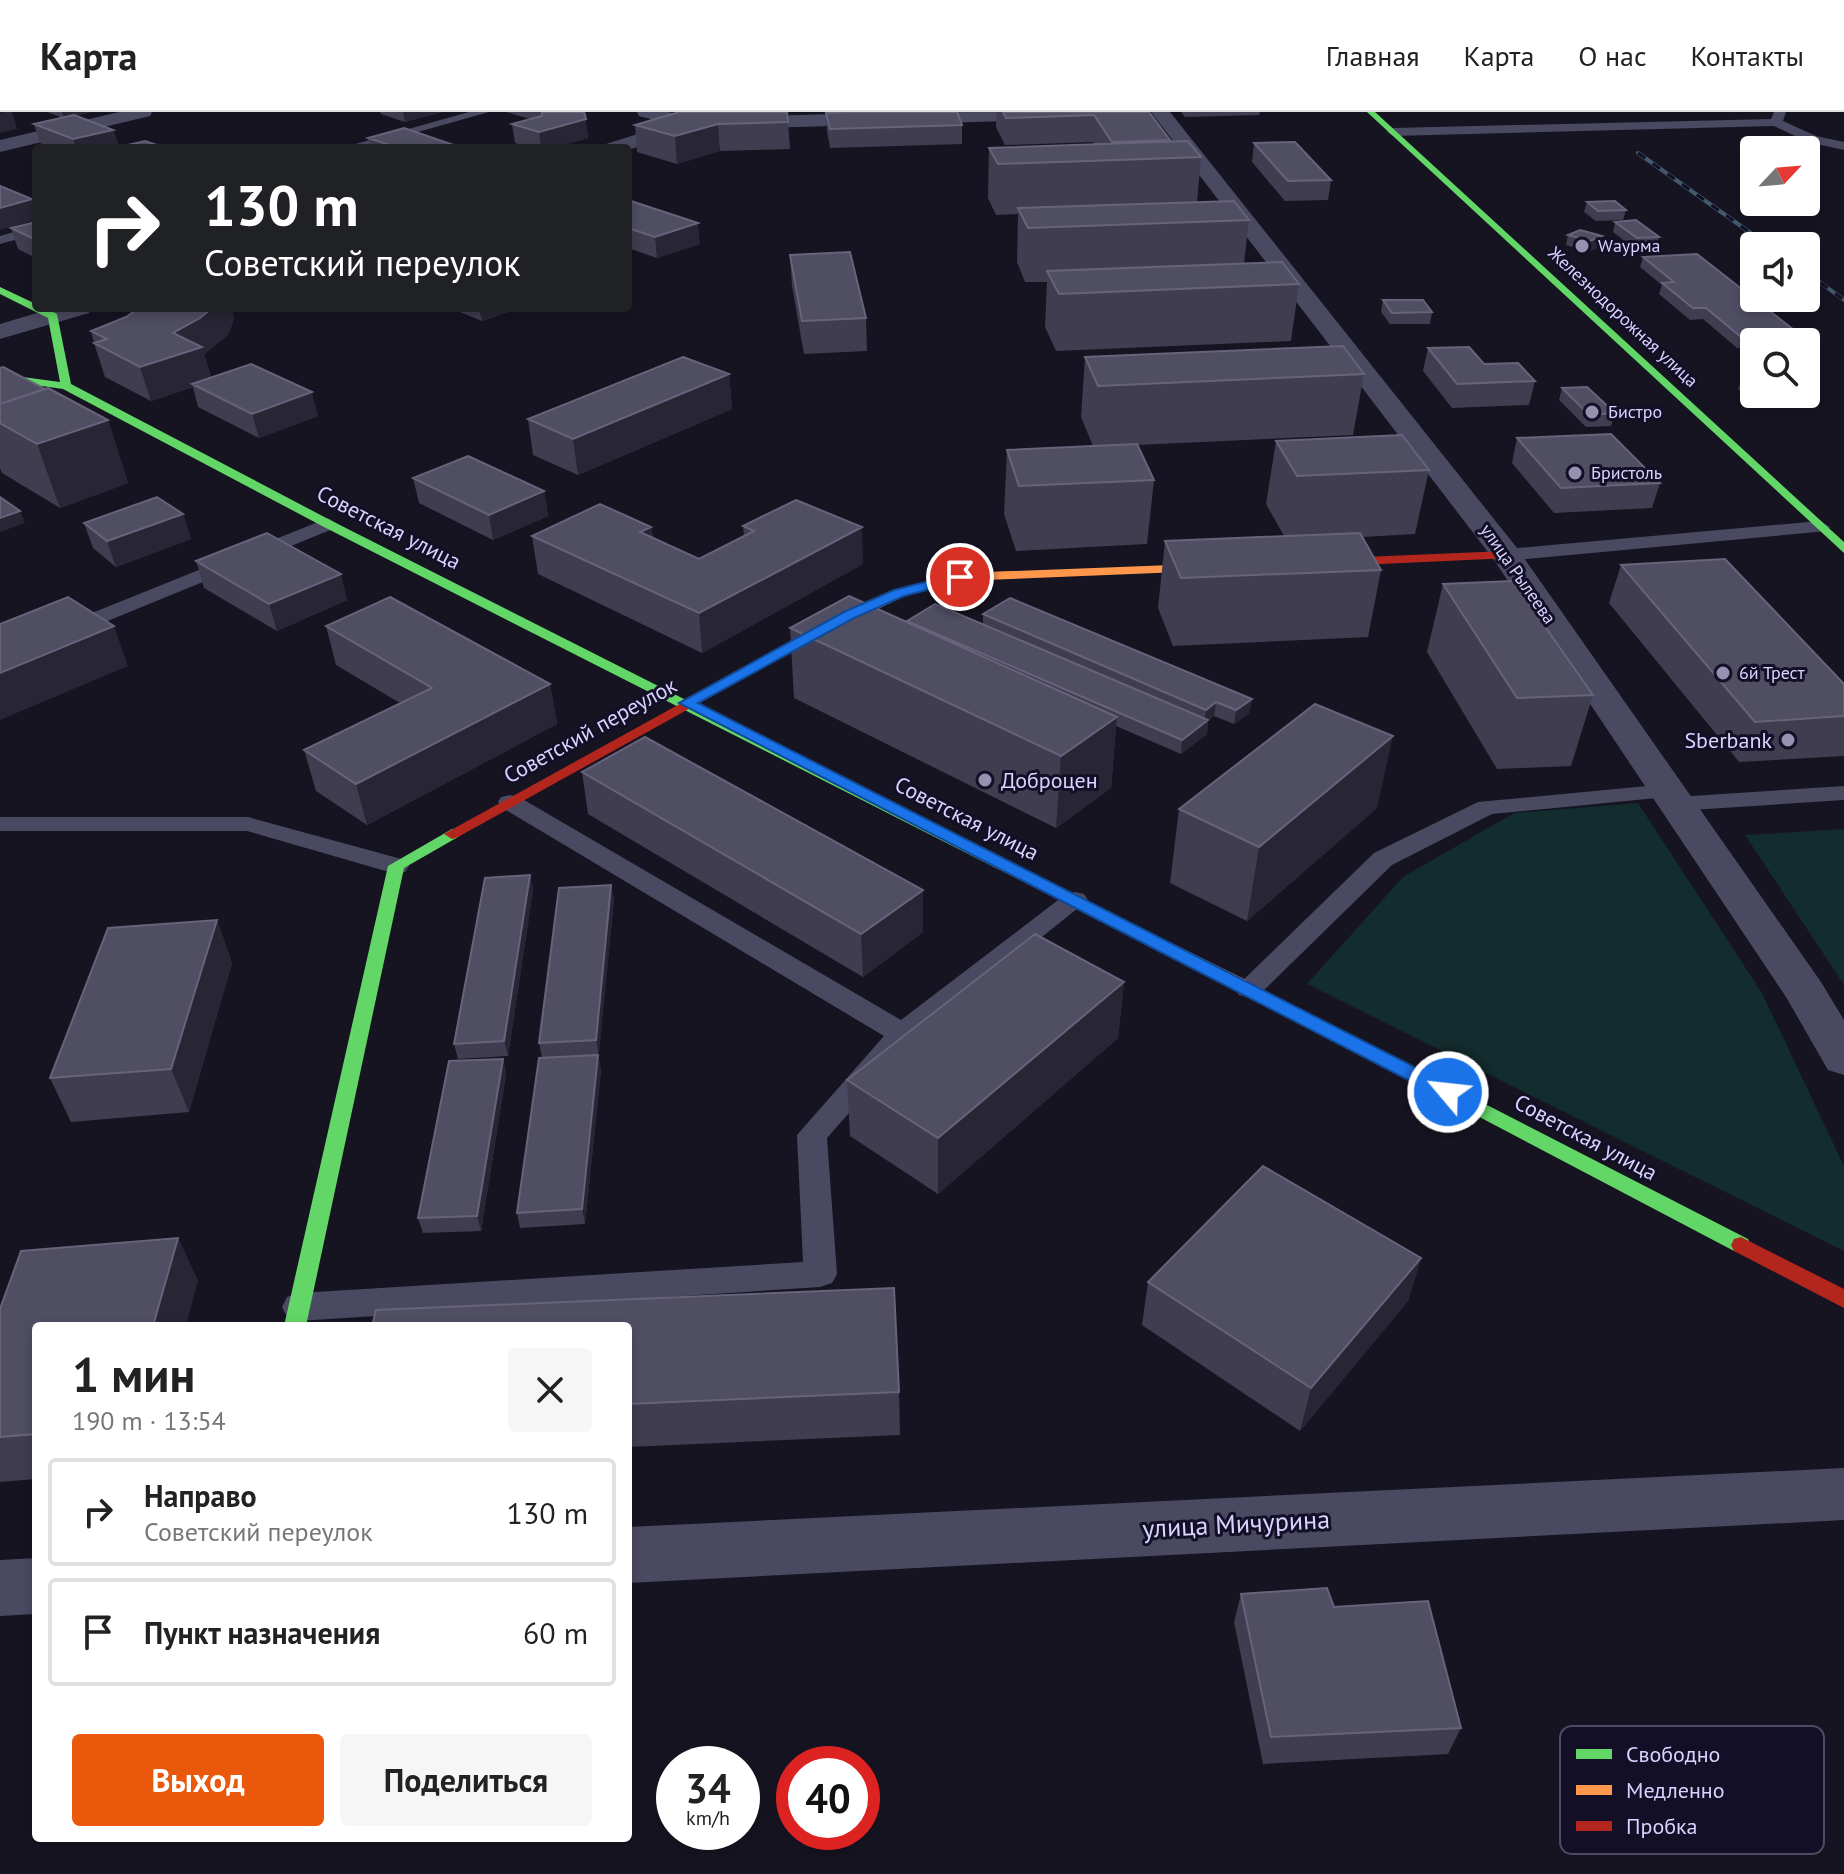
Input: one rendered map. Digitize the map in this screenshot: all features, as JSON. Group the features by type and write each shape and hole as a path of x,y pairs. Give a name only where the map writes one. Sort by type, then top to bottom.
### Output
{"street":[{"path":"0,146 143,112"},
{"path":"646,112 691,124"},
{"path":"626,144 691,124 1112,112"},
{"name":"улица Рылеева","path":"1160,112 1506,555 1805,992 1844,1059"},
{"name":"Железнодорожная улица","path":"1371,112 1844,549"},
{"path":"0,290 32,306"},
{"path":"45,312 53,316"},
{"path":"0,332 66,312"},
{"path":"0,377 66,386 53,316"},
{"name":"Советская улица","path":"66,386 328,524 1249,988 1844,1299"},
{"path":"1303,563 1506,555"},
{"name":"Советский переулок","path":"396,866 686,703 849,615 899,593 960,577 1241,566"},
{"path":"297,1316 396,866"},
{"name":"улица Мичурина","path":"632,1555 1835,1486"},
{"path":"0,1588 32,1586"}],"lane":[{"path":"362,144 483,112"},
{"path":"1393,132 1778,117 1807,136"},
{"path":"1820,141 1844,146"},
{"path":"1820,144 1844,160"},
{"path":"0,240 32,231"},
{"path":"0,658 328,524"},
{"path":"1506,555 1820,527"},
{"path":"1690,538 1711,561"},
{"path":"1249,988 1383,859 1487,807 1672,797 1844,793"},
{"path":"510,802 902,1034"},
{"path":"0,824 248,824 396,866"},
{"path":"297,1316 820,1274 812,1135 902,1034 1075,900"}],"green space":[{"path":"1638,803 1762,993 1844,1166 1844,1251 1307,984 1403,877 1514,813"},
{"path":"1844,829 1844,985 1745,835"}],"building":[{"path":"542,112 584,112 586,119 539,132 512,124 542,116"},
{"path":"679,112 787,112 788,122 718,124 675,136 635,125"},
{"path":"957,112 962,125 830,129 826,113"},
{"path":"1003,112 1149,112 1170,140 1112,142 1094,115 1006,118"},
{"path":"74,115 113,130 73,139 34,124"},
{"path":"404,128 451,144 387,144 368,138"},
{"path":"1188,141 1201,157 998,164 989,148"},
{"path":"1295,142 1331,180 1288,181 1254,143"},
{"path":"0,186 32,199 0,208"},
{"path":"632,201 698,223 655,237 632,229"},
{"path":"1234,201 1249,220 1028,228 1018,208"},
{"path":"1615,201 1626,210 1598,211 1587,202"},
{"path":"1636,220 1659,237 1637,238 1615,222"},
{"path":"32,223 32,238 11,228"},
{"path":"1580,230 1602,236 1590,241 1568,235"},
{"path":"850,252 866,318 802,321 790,255"},
{"path":"1697,254 1740,288 1740,312 1771,312 1791,328 1740,328 1740,336 1706,308 1693,308 1662,283 1674,282 1643,257"},
{"path":"1282,262 1299,284 1059,294 1047,271"},
{"path":"1383,300 1423,300 1432,312 1392,313"},
{"path":"133,312 207,312 173,333 202,347 140,367 94,343 107,339 91,331"},
{"path":"1343,346 1364,374 1098,386 1085,357"},
{"path":"1469,347 1484,364 1518,363 1535,381 1457,384 1428,348"},
{"path":"683,357 729,374 573,439 528,419"},
{"path":"251,364 312,392 252,414 192,384"},
{"path":"0,368 45,389 0,404"},
{"path":"1587,387 1615,413 1589,415 1562,388"},
{"path":"48,388 108,420 37,444 0,423 0,404"},
{"path":"1611,434 1660,483 1561,488 1517,438"},
{"path":"1402,435 1429,470 1297,476 1276,441"},
{"path":"1137,444 1154,480 1019,486 1007,450"},
{"path":"468,456 544,491 489,515 413,478"},
{"path":"0,497 20,511 0,518"},
{"path":"157,497 183,514 107,541 84,523"},
{"path":"796,500 862,527 699,613 532,536 600,504 651,527 640,532 699,559 754,531 743,526"},
{"path":"267,533 341,574 269,604 196,561"},
{"path":"1360,533 1381,570 1181,578 1165,541"},
{"path":"1725,559 1844,684 1844,716 1755,722 1621,565"},
{"path":"1513,581 1593,695 1517,698 1443,584"},
{"path":"849,596 1117,717 1061,756 790,628"},
{"path":"68,597 114,626 0,673 0,624"},
{"path":"390,597 550,684 356,784 304,750 432,688 326,626"},
{"path":"1010,598 1252,699 1236,710 1216,702 1206,710 983,614"},
{"path":"935,604 1208,720 1182,740 907,621"},
{"path":"1315,704 1393,736 1259,847 1179,809"},
{"path":"645,737 923,890 861,934 582,772"},
{"path":"530,875 504,1041 454,1044 485,878"},
{"path":"611,885 596,1040 539,1043 559,888"},
{"path":"217,920 171,1069 50,1078 108,928"},
{"path":"1035,934 1124,982 938,1138 847,1080"},
{"path":"598,1055 582,1209 517,1213 539,1058"},
{"path":"503,1059 477,1216 418,1218 449,1061"},
{"path":"1263,1166 1421,1258 1311,1388 1148,1282"},
{"path":"178,1238 154,1322 32,1322 32,1434 0,1437 0,1309 21,1251"},
{"path":"894,1288 899,1392 632,1404 632,1322 373,1322 376,1310"},
{"path":"1327,1588 1334,1607 1428,1601 1461,1728 1271,1737 1241,1594"}],"railway":[{"path":"1638,153 1749,232"},
{"path":"1820,282 1844,300"}],"traffic: fast":[{"path":"1371,112 1844,549"},
{"path":"0,290 32,306"},
{"path":"45,312 53,316 66,386"},
{"path":"0,377 66,386 328,524 998,862"},
{"path":"296,1322 396,866 452,834"},
{"path":"1240,984 1741,1245"}],"traffic: slow":[{"path":"792,646 899,593 960,577 1224,567"},
{"path":"998,862 1240,984"}],"traffic: jam":[{"path":"1316,563 1506,555"},
{"path":"452,834 792,646"},
{"path":"1741,1245 1844,1299"}],"place":[{"name":"Wаурма","path":"1582,246"},
{"name":"Бистро","path":"1592,412"},
{"name":"Бристоль","path":"1575,473"},
{"name":"6й Трест","path":"1723,673"},
{"name":"Sberbank","path":"1788,740"},
{"name":"Доброцен","path":"985,780"}],"route":[{"path":"960,577 899,593 849,615 686,703 1448,1092"}]}
